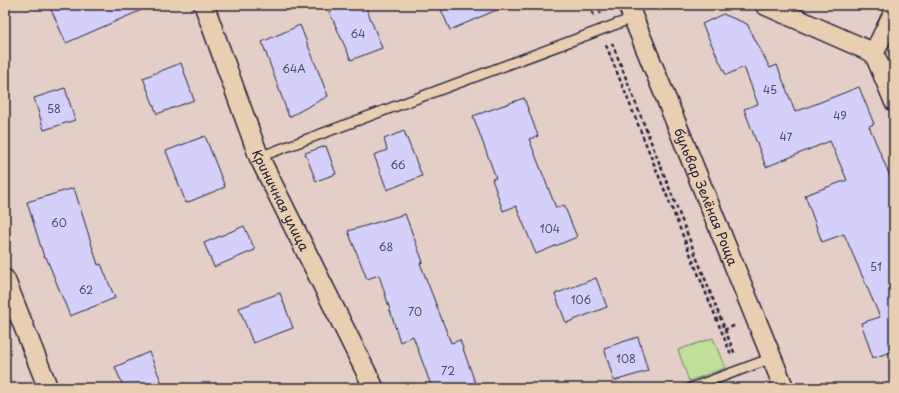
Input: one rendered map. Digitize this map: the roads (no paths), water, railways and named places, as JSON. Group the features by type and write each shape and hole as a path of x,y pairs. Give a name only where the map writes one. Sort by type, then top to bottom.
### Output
{"street":[{"name":"Криничная улица","path":"204,5 259,157 374,388"},
{"path":"765,5 874,53 894,101"},
{"name":"бульвар Зелёная Роща","path":"631,12 784,388"},
{"path":"874,53 894,12"},
{"path":"5,279 48,388"}],"lane":[{"path":"259,157 603,29 631,12"},
{"path":"691,388 772,358"}]}
